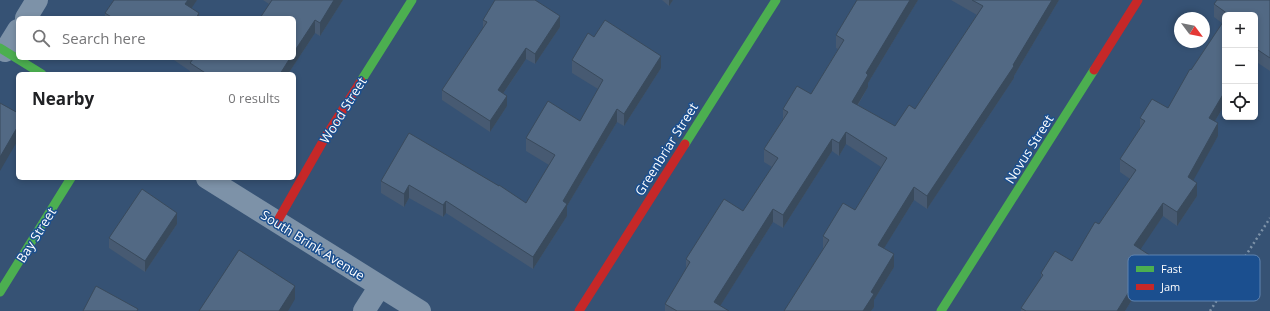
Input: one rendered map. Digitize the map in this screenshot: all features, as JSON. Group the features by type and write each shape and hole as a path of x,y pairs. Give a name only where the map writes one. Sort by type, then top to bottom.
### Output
{"street":[{"path":"27,16 37,0"},
{"name":"Wood Street","path":"276,222 326,136 412,0"},
{"name":"Greenbriar Street","path":"579,311 776,0"},
{"name":"Novus Street","path":"942,311 1138,0"},
{"path":"16,32 2,50 16,58"},
{"path":"19,60 39,72"},
{"name":"Bay Street","path":"0,292 70,180"},
{"name":"South Brink Avenue","path":"210,180 420,311"},
{"path":"364,311 380,286"}],"path":[{"path":"1246,255 1270,218"},
{"path":"1210,311 1216,301"}],"building":[{"path":"114,0 188,0 185,4 199,13 197,16 110,16 105,13"},
{"path":"272,0 334,0 320,23 315,20 296,49 296,16 261,16"},
{"path":"495,0 535,0 560,16 535,54 526,48 498,90 507,96 490,121 442,90 487,22 483,20"},
{"path":"857,0 910,0 866,73 868,75 852,102 895,126 909,105 915,109 983,6 972,0 1052,0 1013,65 1014,66 927,196 914,187 878,245 894,254 871,292 874,294 863,311 784,311 829,240 823,236 843,203 855,210 887,158 846,132 839,143 832,139 783,215 773,209 714,302 729,311 677,311 665,304 690,262 686,259 724,199 743,211 778,158 764,149 788,112 783,109 797,86 811,94 844,40 836,35"},
{"path":"1217,0 1270,0 1270,58 1258,50 1258,12 1225,12 1214,4"},
{"path":"605,20 661,56 624,114 617,109 563,201 567,204 533,257 446,201 443,205 409,185 404,194 381,181 409,133 499,185 526,203 555,155 526,138 548,101 580,121 603,80 572,60 588,33 594,37"},
{"path":"1222,24 1222,96 1209,118 1218,123 1188,177 1197,183 1177,212 1163,203 1134,245 1149,255 1128,255 1128,293 1117,311 1026,311 1021,308 1043,275 1041,273 1055,251 1072,261 1095,222 1099,224 1136,170 1120,159 1145,121 1140,118 1152,99 1168,108 1190,69 1191,70 1206,48 1210,48 1210,42"},
{"path":"192,60 289,60 281,72 204,72 190,63"},
{"path":"0,103 16,112 16,129 0,157"},
{"path":"142,189 177,213 145,261 109,238"},
{"path":"239,250 295,286 279,311 199,311"},
{"path":"96,286 138,309 137,311 83,311"}],"traffic: fast":[{"path":"361,81 412,0"},
{"path":"685,144 776,0"},
{"path":"0,48 16,58"},
{"path":"19,60 39,72"},
{"path":"941,311 1094,70"},
{"path":"0,292 70,180"}],"traffic: jam":[{"path":"1094,70 1138,0"},
{"path":"277,222 326,136 361,81"},
{"path":"579,311 685,144"}]}
